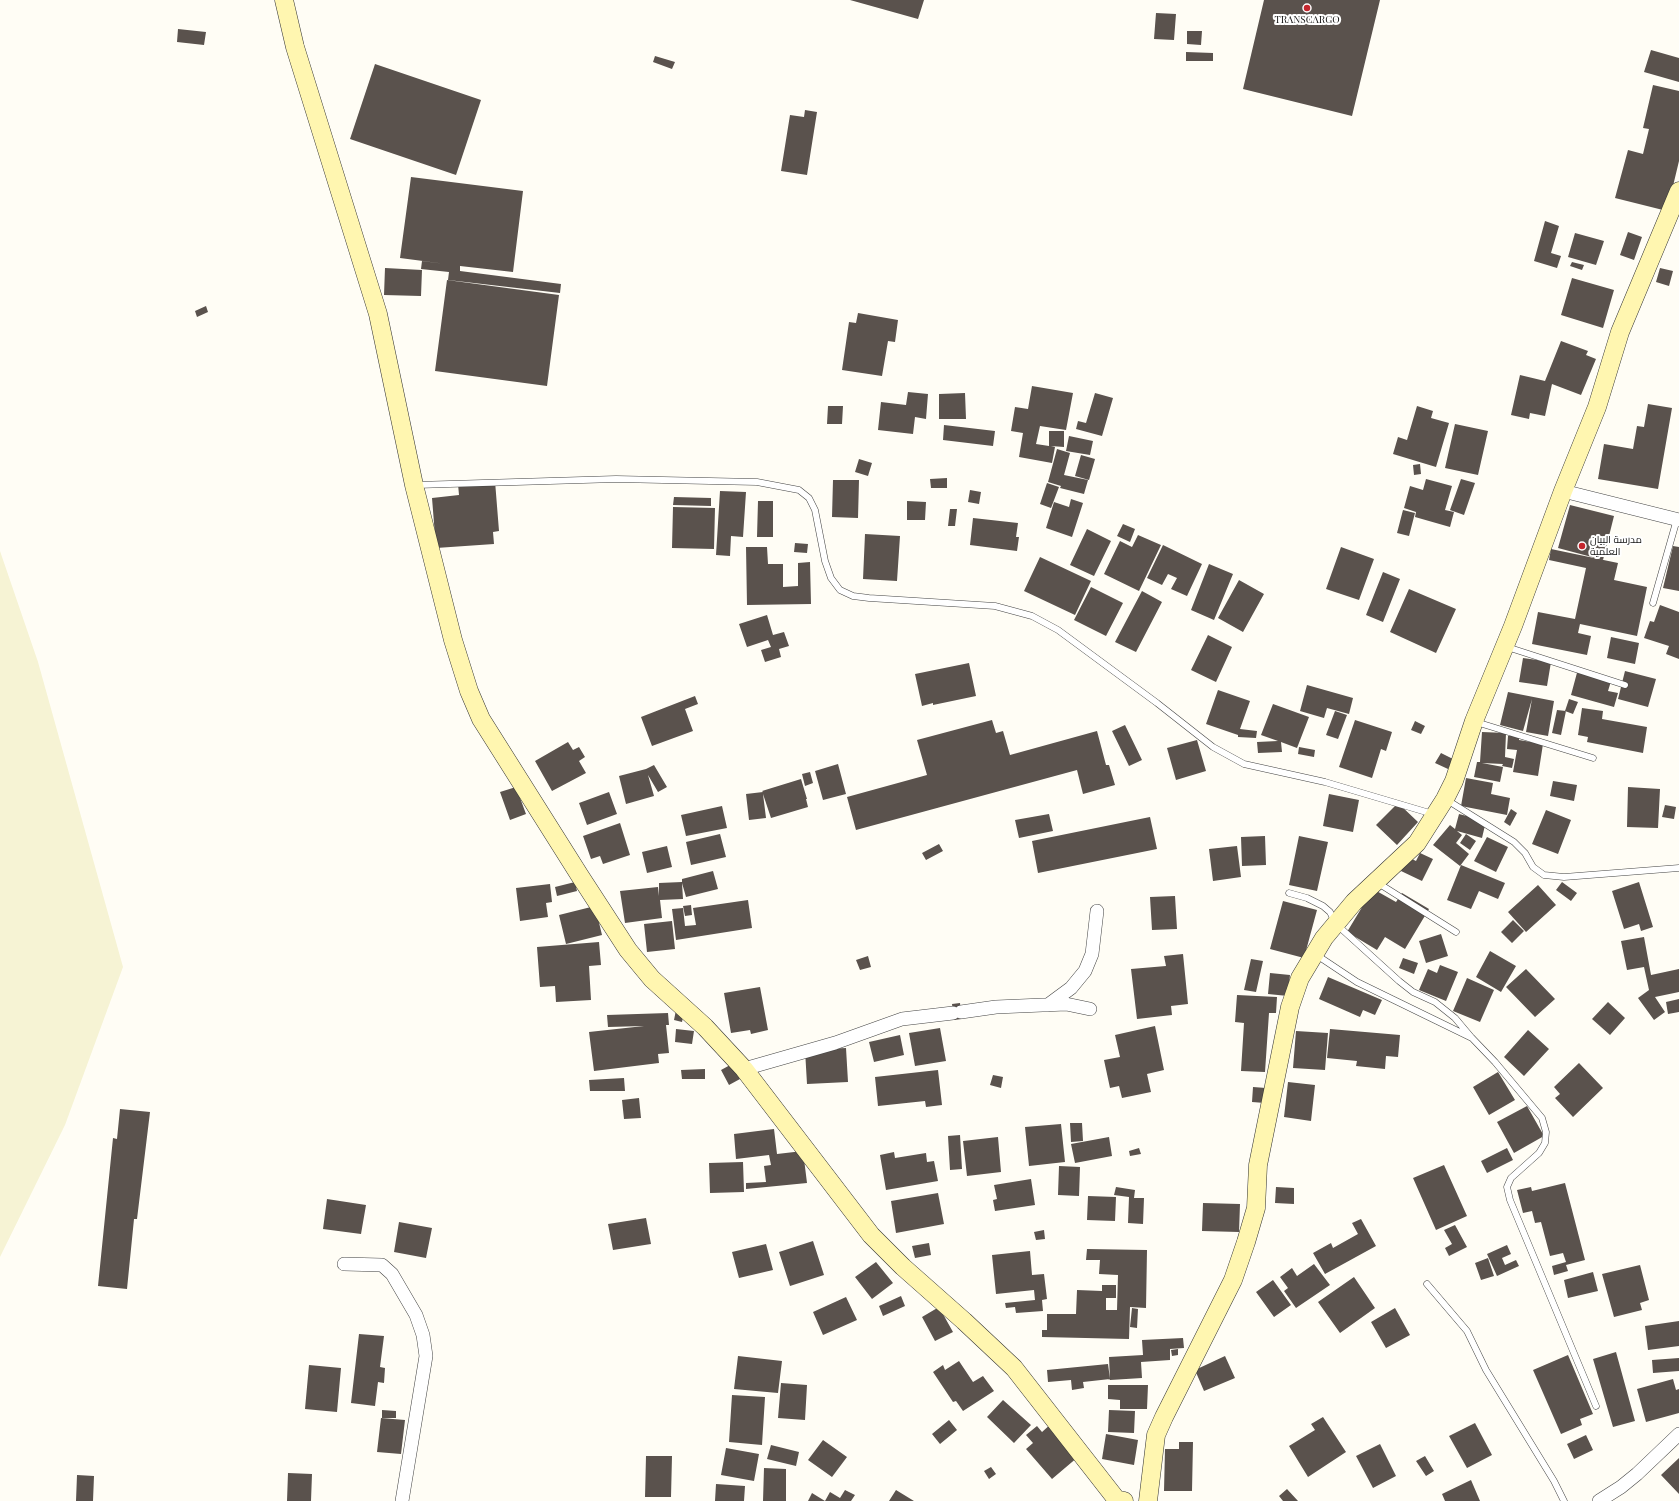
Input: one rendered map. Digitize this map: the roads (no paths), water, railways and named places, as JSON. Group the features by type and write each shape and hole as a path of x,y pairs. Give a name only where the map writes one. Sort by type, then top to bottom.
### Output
{"street":[{"path":"284,0 294,47 378,314 414,485 454,640 469,690 481,719 628,950 652,980 705,1027 744,1069 871,1235 902,1267 964,1321 1014,1368 1117,1500 1124,1501"},
{"path":"1148,1501 1156,1435 1234,1280 1256,1208 1258,1165 1290,1007 1300,978 1314,954 1354,902 1417,843 1441,807 1454,781 1474,721 1505,647 1563,491 1597,407 1620,332 1679,191"},
{"path":"1563,491 1678,519"},
{"path":"1048,1005 1071,988 1085,971 1092,954 1096,911"},
{"path":"744,1069 835,1042 902,1019 996,1007 1066,1004 1090,1009"},
{"path":"344,1264 382,1265 392,1274 416,1315 423,1335 426,1356 402,1501"},
{"path":"1599,1501 1621,1487 1637,1474 1679,1434"}],"lane":[{"path":"414,485 616,479 757,482 799,490 809,498 815,510 825,561 831,578 840,590 853,596 869,598 995,606 1032,616 1058,630 1157,703 1213,747 1244,764 1441,807 1514,842 1525,853 1533,866 1544,875 1564,877 1679,868"},
{"path":"1652,603 1678,519"},
{"path":"1505,647 1625,685"},
{"path":"1474,721 1593,758"},
{"path":"1375,881 1456,932"},
{"path":"1289,893 1307,898 1323,906 1330,912 1336,924 1399,981 1413,992 1434,1002 1455,1018 1495,1062 1542,1118 1546,1132 1545,1143 1542,1148 1511,1178 1507,1187 1510,1200 1596,1406"},
{"path":"1314,954 1357,982 1472,1038"},
{"path":"1427,1284 1467,1331 1486,1370 1554,1481 1564,1501"}],"place":[{"name":"TRANSCARGO","path":"1307,8"},
{"name":"مدرسة البيان العلمية","path":"1582,546"}]}
